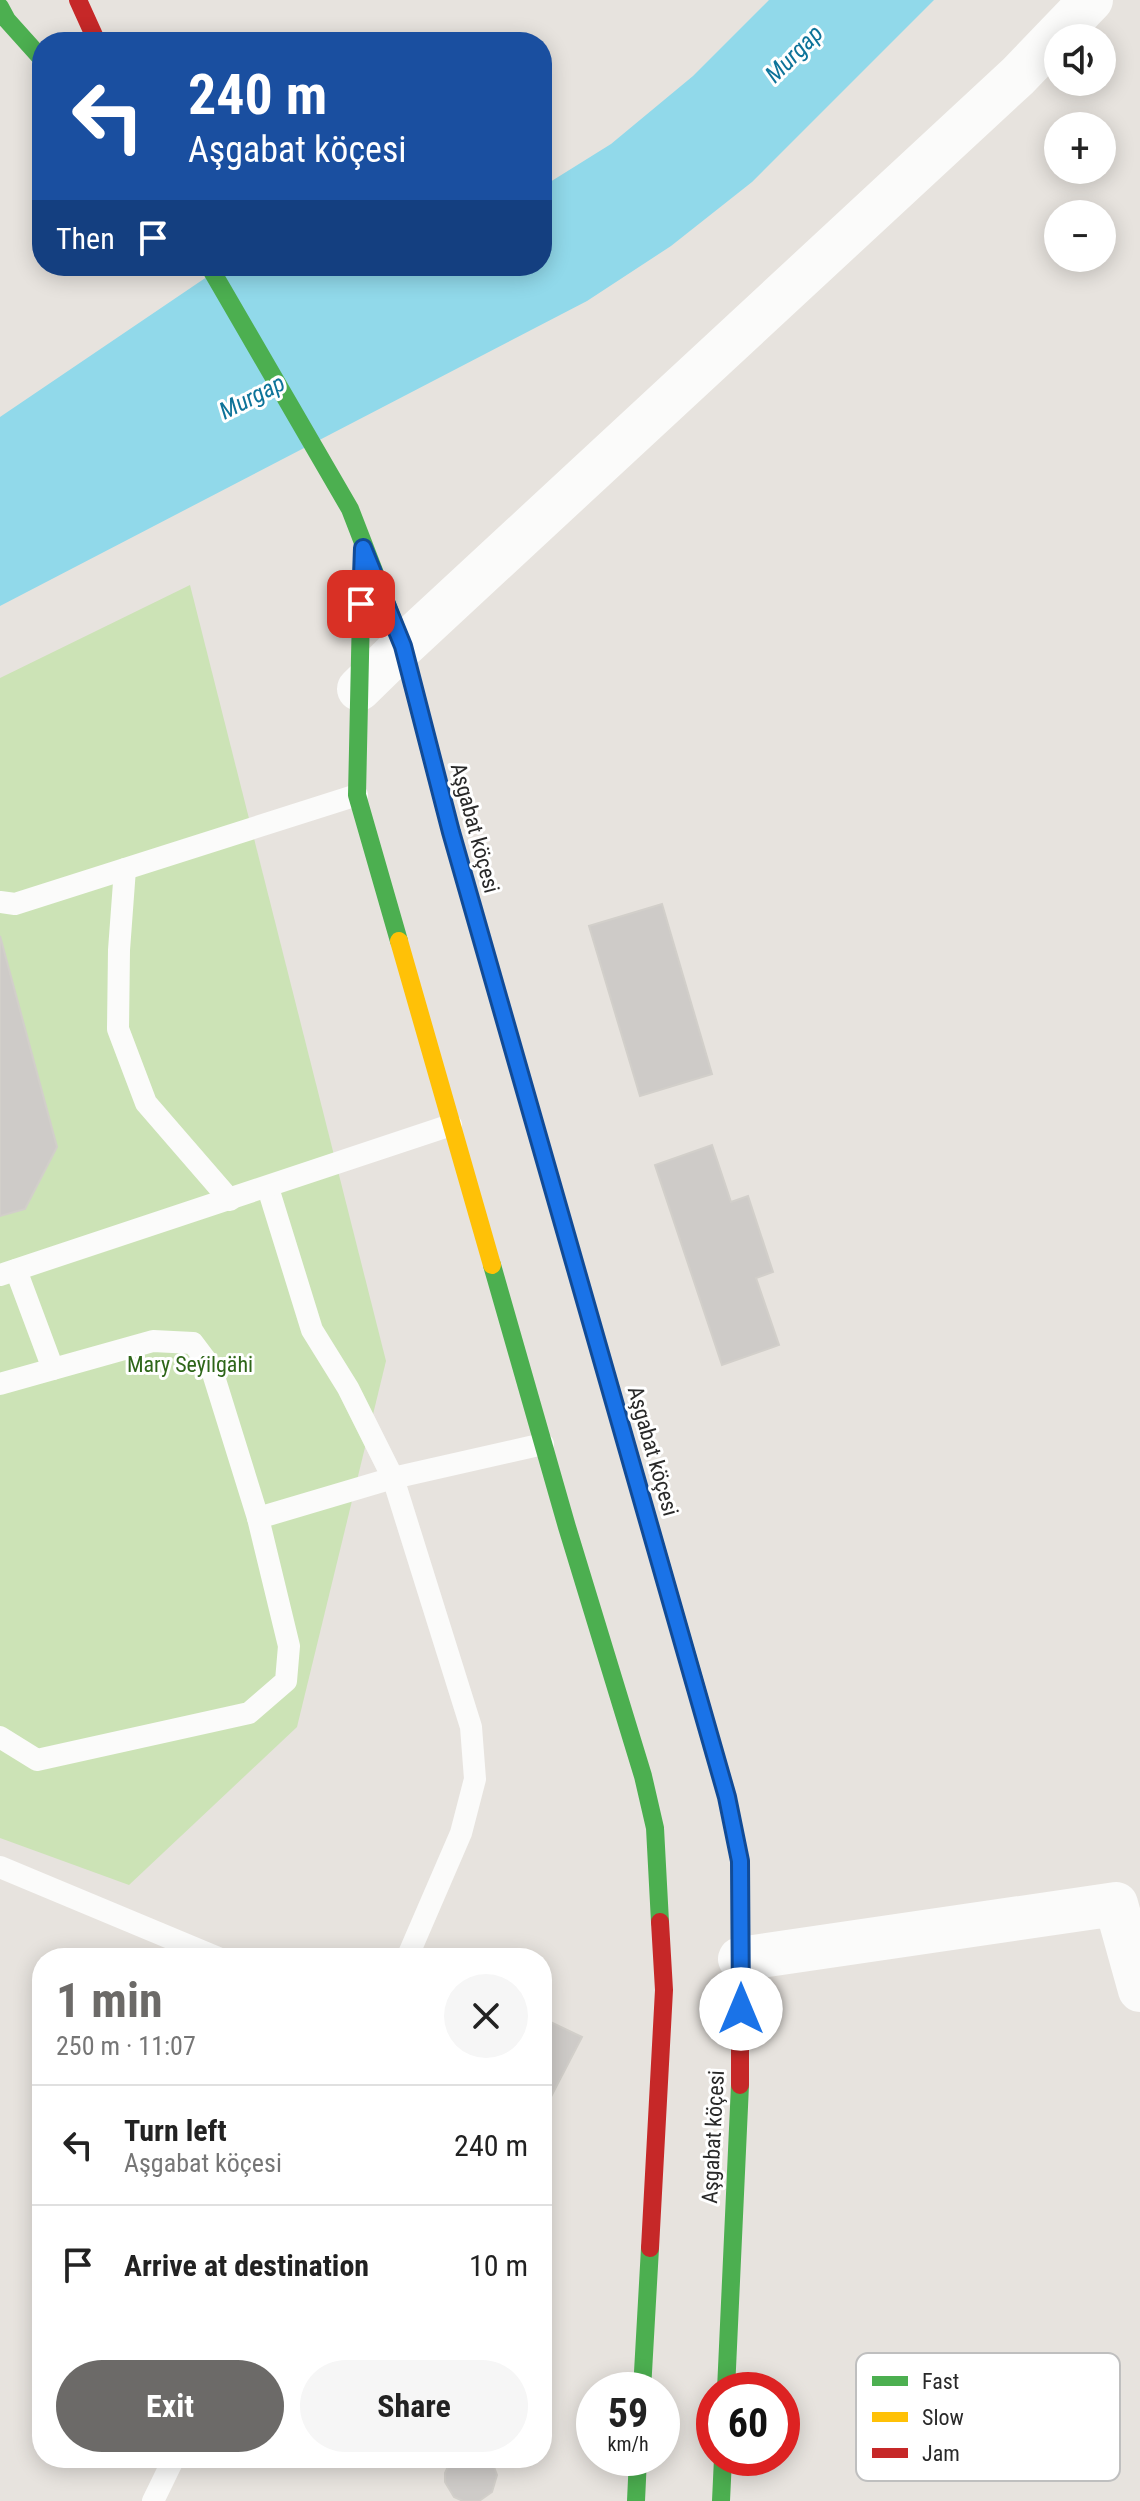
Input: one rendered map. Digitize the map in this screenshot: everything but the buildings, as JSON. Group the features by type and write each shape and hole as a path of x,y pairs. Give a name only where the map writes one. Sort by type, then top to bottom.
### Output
{"main road":[{"path":"78,0 92,32"},
{"path":"0,7 7,20 32,48"},
{"name":"Aşgabat köçesi","path":"215,276 350,509 403,646 455,848 727,1797 740,1861 741,2059 727,2372"},
{"name":"Aşgabat köçesi","path":"363,548 357,795 543,1444 643,1776 655,1828 664,1990 643,2372"},
{"path":"636,2501 637,2476"},
{"path":"721,2501 722,2476"}],"street":[{"path":"359,689 1018,76 1091,0"},
{"path":"740,1959 1116,1904 1140,1990"}],"lane":[{"path":"0,902 15,904 357,795"},
{"path":"125,869 119,950 118,1029 146,1103 230,1200"},
{"path":"53,1369 8,1273 451,1125"},
{"path":"268,1188 312,1330 348,1388 393,1478 471,1727 475,1779 461,1833 411,1948"},
{"path":"0,1384 153,1341 193,1343 211,1367 258,1518 289,1646 286,1681 249,1713 37,1760 0,1737"},
{"path":"258,1518 393,1478 543,1444"},
{"path":"0,1867 194,1948"},
{"path":"153,2501 169,2468"}],"green space":[{"name":"Mary Seýilgähi","path":"190,585 386,1361 297,1727 129,1885 0,1838 0,678"}],"water":[{"name":"Murgap","path":"769,0 934,0 752,182 671,246 587,301 0,606 0,417 208,276 552,276 552,181 611,144 693,76"}],"traffic: fast":[{"path":"0,7 7,20 32,48"},
{"path":"215,276 350,509 403,646 451,832"},
{"path":"362,566 357,795 399,941"},
{"path":"542,1150 694,1680"},
{"path":"492,1265 643,1776 655,1828 660,1922"},
{"path":"727,2372 740,2085"},
{"path":"643,2372 650,2248"},
{"path":"636,2501 637,2476"},
{"path":"721,2501 722,2476"}],"traffic: slow":[{"path":"451,832 542,1150"},
{"path":"399,941 492,1265"}],"traffic: jam":[{"path":"78,0 92,32"},
{"path":"694,1680 727,1797 740,1861 740,2085"},
{"path":"650,2248 664,1990 660,1922"}],"route":[{"path":"361,604 363,548 403,646 451,832 727,1797 740,1861 741,2009"}]}
